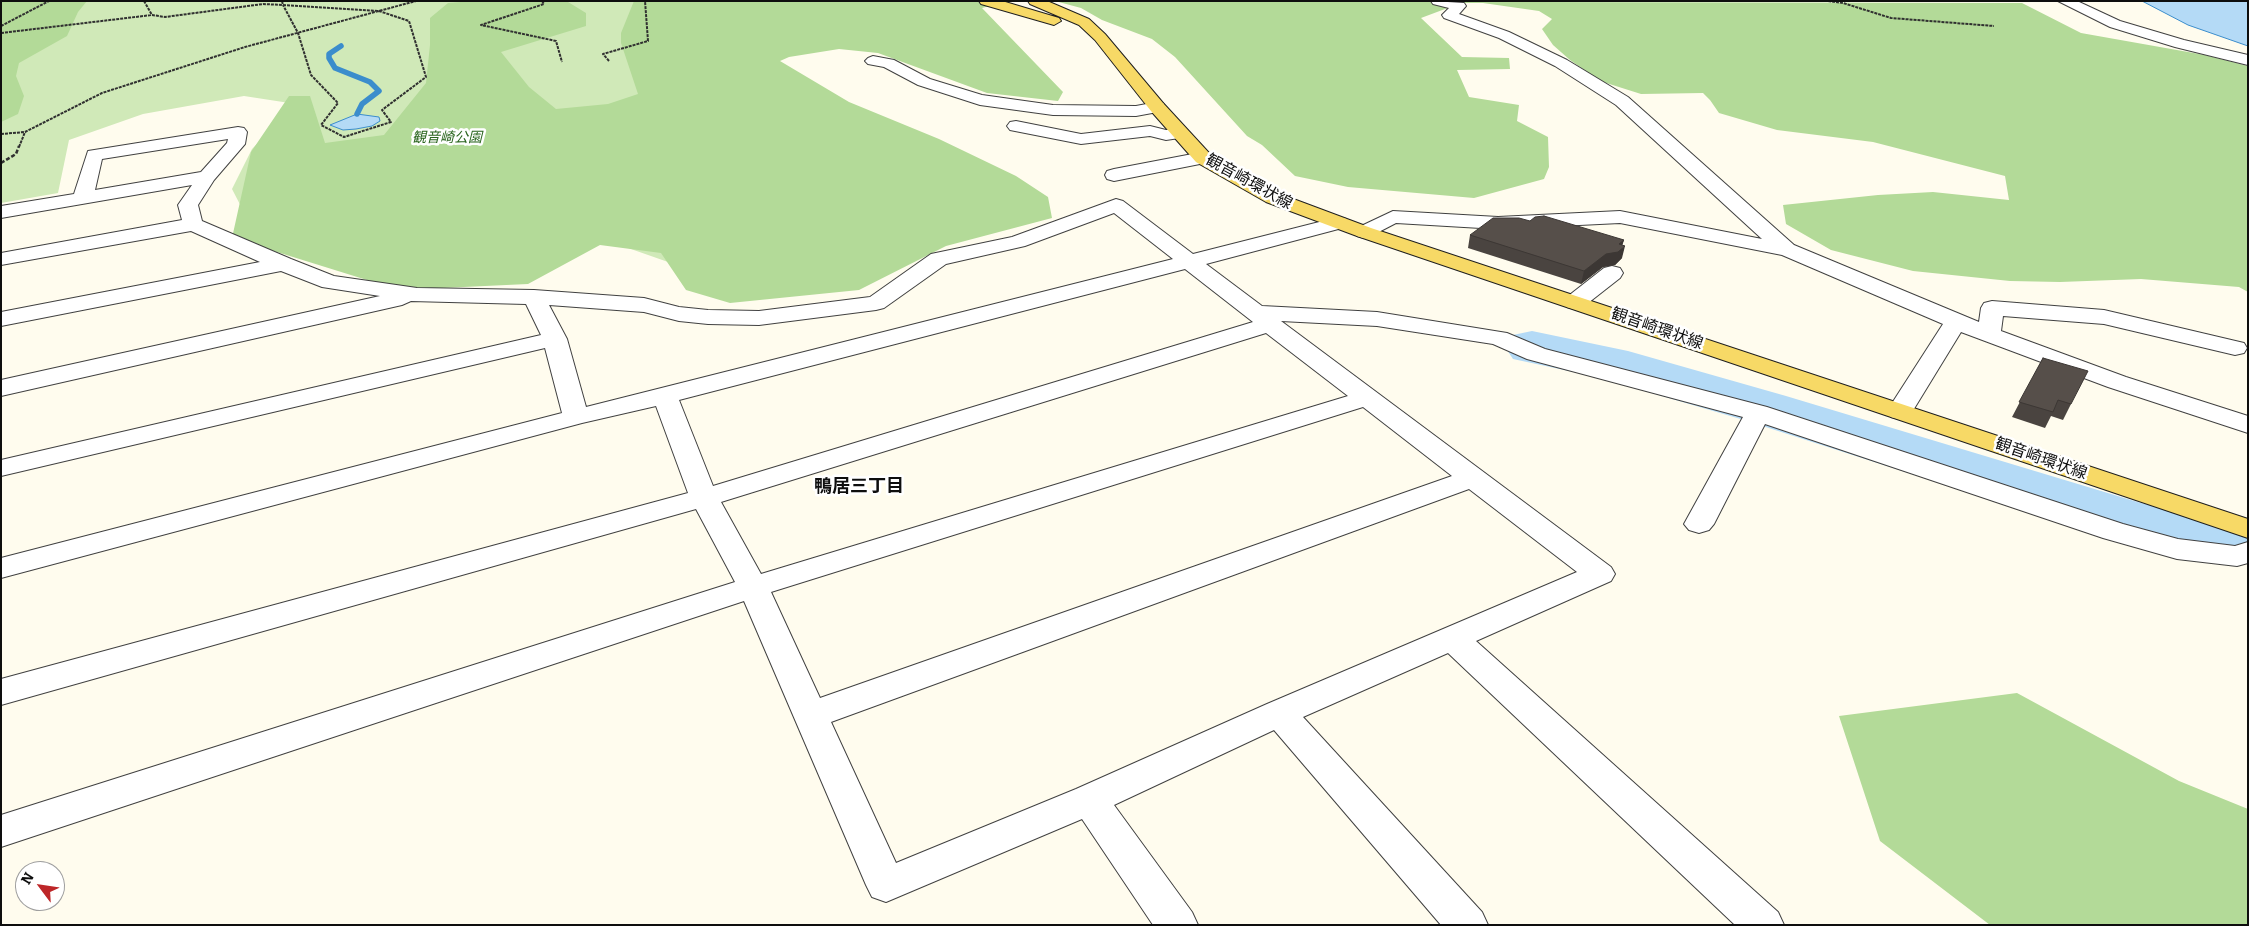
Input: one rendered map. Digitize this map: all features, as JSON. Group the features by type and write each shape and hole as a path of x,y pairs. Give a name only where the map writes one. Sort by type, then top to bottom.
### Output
{"main road":[{"name":"観音崎環状線","path":"986,1 1059,22 1114,55"},
{"name":"観音崎環状線","path":"1035,1 1084,22 1100,37 1157,107 1203,158 1273,198 1364,232 2248,529"}],"street":[{"path":"1438,1 1459,6 1449,15 1504,35 1561,63 1622,101 1788,250"},
{"path":"2065,1 2116,24 2180,44 2248,60"},
{"path":"873,61 888,63 924,82 980,100 1053,110 1136,111 1157,107"},
{"path":"1016,126 1081,139 1150,131 1166,135 1180,133"},
{"path":"83,198 94,155 238,132 236,144 207,176 188,205 193,224"},
{"path":"1114,174 1203,158"},
{"path":"1,212 207,176"},
{"path":"1,259 193,224 283,264 330,282 417,295 534,298 644,305 679,314 708,317 758,318 876,303 939,259 1018,242 1116,205 1600,574 1279,713 1089,800 886,885 753,587 704,498 665,396"},
{"path":"1364,232 1393,217 1498,223 1620,217 1788,250 1989,335 2117,382 2248,425"},
{"path":"1,568 576,417 665,396 1339,223"},
{"path":"1,319 283,264"},
{"path":"1575,302 1612,273"},
{"path":"1,388 417,295"},
{"path":"534,298 555,339 576,417"},
{"path":"1989,335 1992,308 2104,318 2234,348"},
{"path":"1,692 704,498 1264,318 1377,319 1499,338 1536,354 1758,413 2114,531 2177,550 2236,556 2248,552"},
{"path":"1900,411 1957,320"},
{"path":"1,468 555,339"},
{"path":"1,831 753,587 1367,398"},
{"path":"1699,524 1758,413"},
{"path":"811,715 1473,478"},
{"path":"1452,638 1763,925"},
{"path":"1279,713 1468,925"},
{"path":"1089,800 1177,925"}],"path":[{"path":"1,26 49,1"},
{"path":"144,1 152,15"},
{"path":"1,134 25,132 102,93 245,47 416,1"},
{"path":"542,1 544,4 481,25 556,41 562,62"},
{"path":"609,61 603,54 648,41 645,1"},
{"path":"1828,1 1843,3 1891,18 1994,26"},
{"path":"1,33 152,15 165,17 263,4 283,3 379,11 409,21 426,77 382,110 391,122 344,137 321,125 338,103 311,75 298,33 283,3"},
{"path":"1,163 16,154 25,132"}],"green space":[{"name":"観音崎公園","path":"1,1 921,1 869,48 811,43 762,61 688,269 611,242 248,220 232,189 252,149 296,104 244,96 143,114 69,140 58,193 1,203"},
{"path":"1,1 87,1 78,12 67,36 19,63 16,76 24,96 18,114 1,122"},
{"name":"観音崎公園","path":"473,1 568,2 586,13 586,26 501,52 529,87 556,109 608,104 638,94 621,43 621,33 634,1 1009,1 982,8 1063,92 1058,101 987,93 878,53 839,49 789,57 780,61 849,102 939,139 1016,176 1048,197 1052,218 946,246 859,290 730,303 686,290 661,253 600,245 528,284 399,290 232,238 251,152 289,96 310,96 325,143 384,135 426,83 430,45 430,18 448,3"},
{"path":"1055,1 2022,3 2081,33 2205,55 2248,66 2248,292 2239,287 2141,279 2060,282 2010,281 1913,271 1831,250 1786,224 1783,205 1878,195 1933,192 2009,200 2005,176 1873,142 1777,130 1719,113 1703,93 1641,94 1600,81 1570,60 1553,45 1542,29 1552,19 1539,11 1483,3 1461,3 1421,18 1462,57 1509,58 1510,69 1457,70 1469,97 1519,105 1517,121 1548,137 1549,167 1544,179 1474,198 1348,187 1295,176 1262,145 1247,136 1175,57 1152,39 1102,20 1081,8"},
{"path":"2017,693 2179,781 2248,809 2248,925 1990,925 1880,841 1839,716"}],"water":[{"path":"2142,1 2248,1 2248,46 2188,25"},
{"path":"357,114 379,117 380,121 372,126 356,129 343,130 330,125"}],"building":[{"path":"1544,216 1624,240 1619,244 1625,246 1618,252 1606,254 1584,271 1470,235 1493,218 1519,218 1530,221 1535,217"},
{"path":"2043,358 2088,371 2071,404 2058,400 2053,412 2019,402"}],"waterway":[{"path":"341,46 329,54 329,58 335,68 370,82 379,91 362,104 357,114"},
{"path":"1532,347 1608,363 1765,408 2127,521 2194,537 2223,536"}],"district":[{"name":"鴨居三丁目","path":"859,487"}]}
